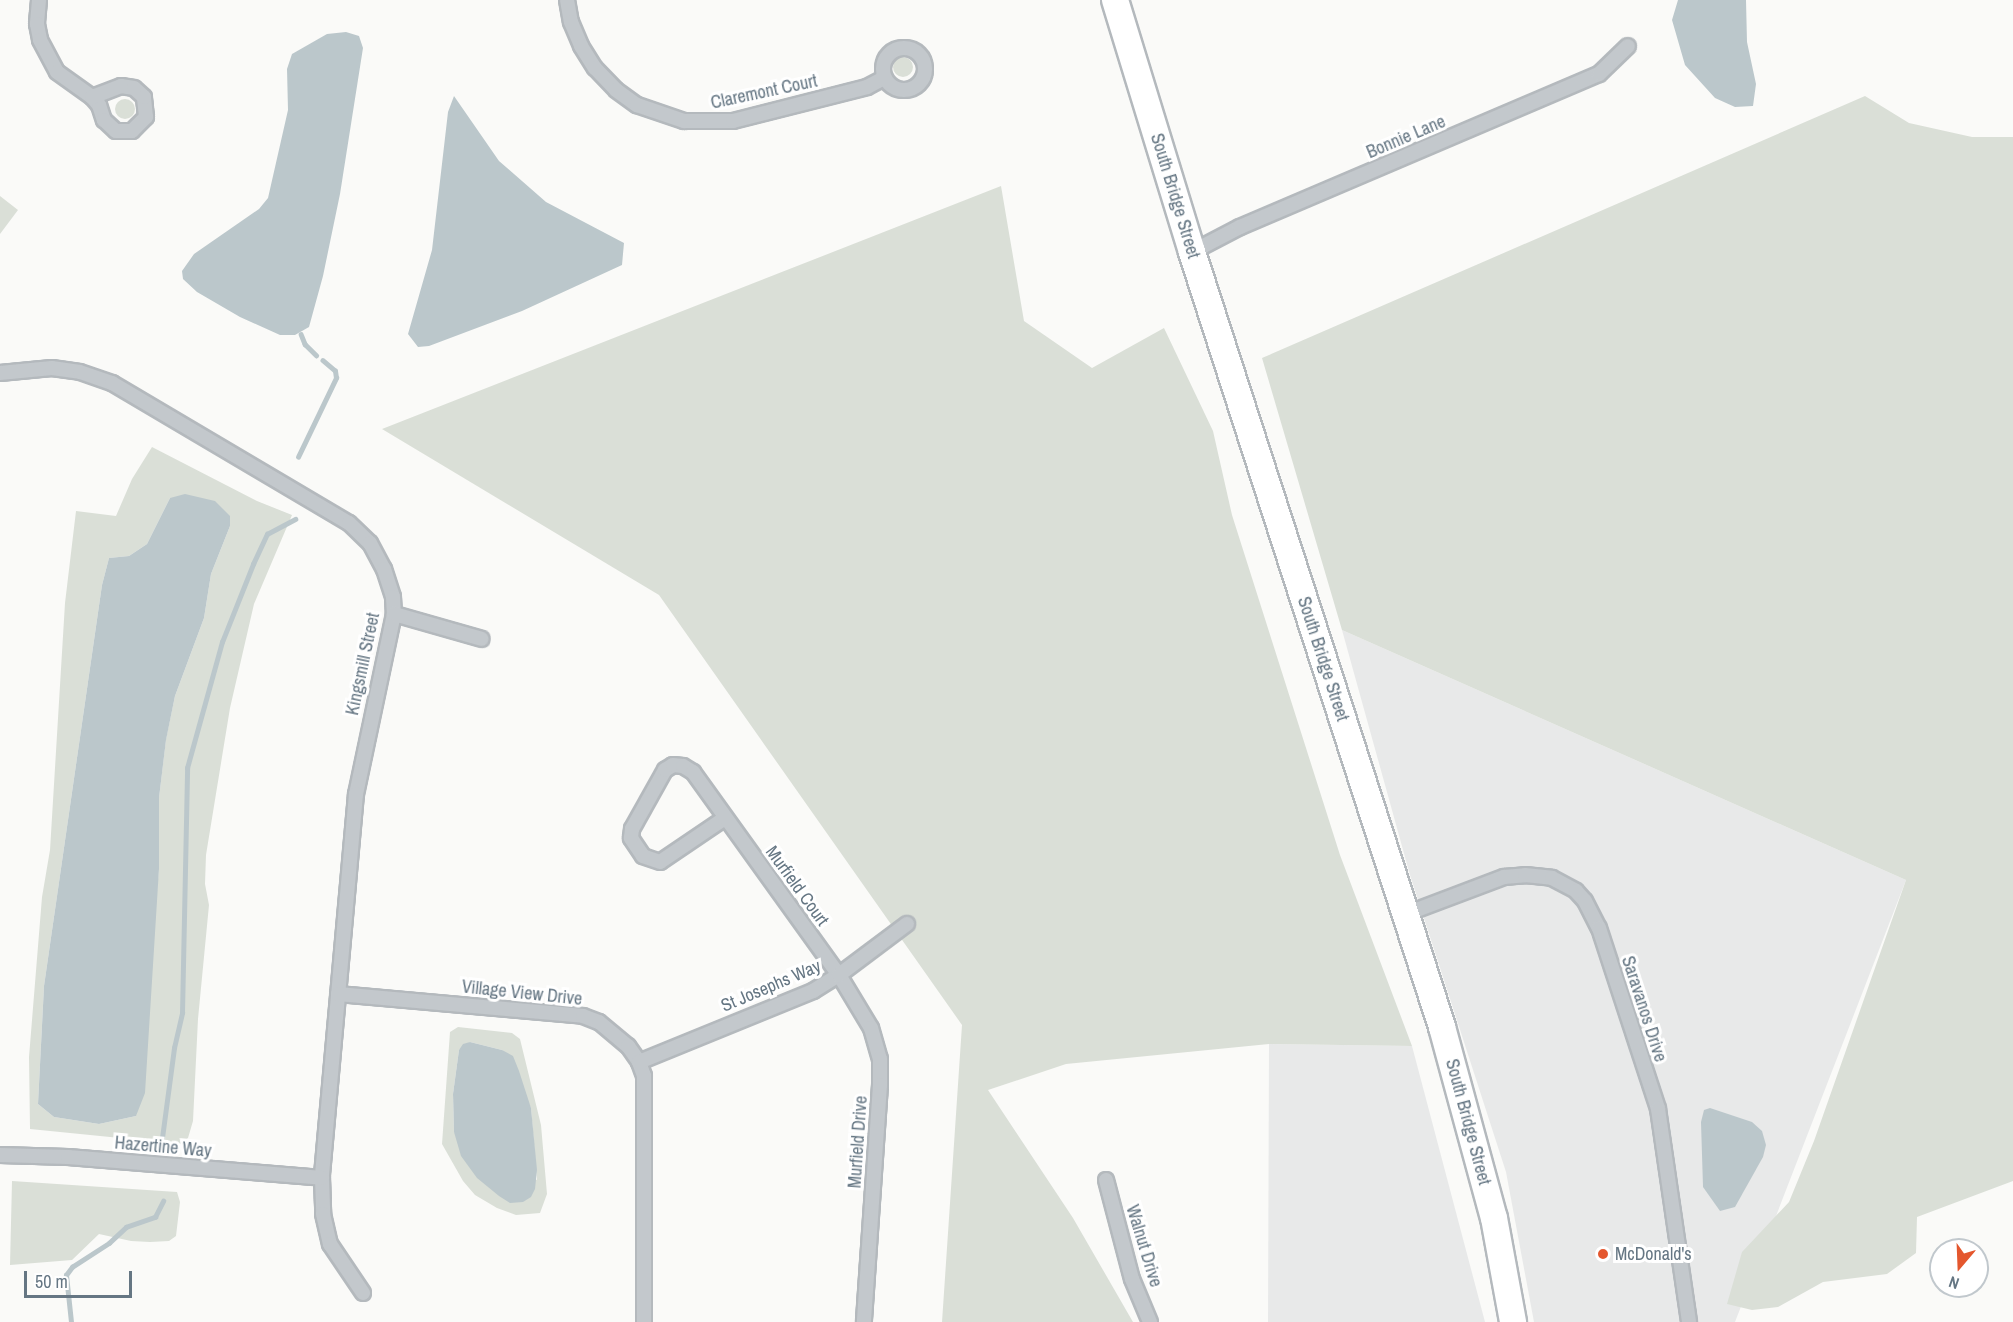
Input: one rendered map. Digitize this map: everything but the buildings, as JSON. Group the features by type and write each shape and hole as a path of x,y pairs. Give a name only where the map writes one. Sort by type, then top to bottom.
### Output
{"highway":[{"name":"South Bridge Street","path":"1115,0 1192,252 1442,1027 1485,1182 1506,1272 1513,1322"}],"street":[{"path":"39,0 37,24 47,58 70,84 92,97"},
{"name":"Claremont Court","path":"567,0 571,22 581,46 595,68 616,90 637,105 684,121 709,123 733,121 867,87 884,78"},
{"name":"Bonnie Lane","path":"1192,252 1240,227 1599,74 1628,46"},
{"name":"Kingsmill Street","path":"0,373 52,368 80,372 112,383 349,523 370,543 384,569 393,597 393,614 356,794 322,1178 323,1214 330,1244 363,1293"},
{"path":"393,614 482,639"},
{"name":"Murfield Court","path":"725,818 660,862 643,856 631,838 632,829 665,770 673,765 683,766 693,772 839,975"},
{"name":"Saravanos Drive","path":"1406,914 1504,877 1525,874 1552,878 1576,891 1585,902 1599,928 1658,1109 1689,1322"},
{"name":"St Josephs Way","path":"639,1062 813,991 839,975 907,924"},
{"name":"Murfield Drive","path":"839,975 871,1028 880,1059 864,1322"},
{"name":"Village View Drive","path":"338,994 583,1016 615,1033 639,1062 645,1095 644,1322"},
{"name":"Hazertine Way","path":"0,1155 68,1157 322,1178"},
{"name":"Walnut Drive","path":"1106,1180 1132,1279 1150,1322"}],"shaded area":[{"path":"1678,0 1746,0 1747,42 1756,84 1753,106 1735,107 1715,98 1685,65 1672,20"},
{"path":"346,32 359,36 363,48 340,194 323,276 309,327 295,335 280,335 240,317 197,292 183,279 182,271 194,254 259,209 268,198 288,110 287,69 292,54 327,34"},
{"path":"903,57 910,60 913,67 910,74 903,77 896,74 893,67 896,60"},
{"path":"454,96 499,161 546,202 624,243 622,265 522,311 429,346 418,347 408,334 432,250 448,112"},
{"path":"1865,96 1909,123 1972,137 2013,137 2013,1181 1917,1217 1916,1253 1887,1274 1823,1282 1778,1307 1752,1310 1727,1304 1742,1252 1789,1202 1814,1141 1906,880 1342,630 1262,358"},
{"path":"125,99 132,102 135,109 132,116 125,119 118,116 115,109 118,102"},
{"path":"1001,186 1024,321 1092,368 1164,328 1213,431 1232,515 1340,855 1412,1046 1269,1044 1066,1064 988,1090 1073,1218 1133,1322 942,1322 962,1025 659,595 382,429"},
{"path":"0,196 18,210 0,234"},
{"path":"152,447 257,501 292,515 254,604 230,708 206,855 205,884 209,905 198,1019 193,1121 188,1138 180,1144 30,1129 29,1057 42,897 50,850 65,603 76,511 116,516 132,479","holes":["170,498 230,526 211,574 204,618 175,696 166,739 159,798 159,869 136,1116 99,1124 54,1117 38,1104 44,986 102,585 109,558 129,556 147,544"]},
{"path":"185,494 215,501 230,516 230,526 211,574 204,618 175,696 166,740 159,798 159,869 145,1093 136,1116 99,1124 54,1117 38,1104 44,986 102,585 109,558 129,556 147,544 170,498"},
{"path":"1342,630 1906,880 1735,1322 1534,1322 1506,1172 1410,875"},
{"path":"458,1027 512,1033 520,1039 541,1125 547,1194 540,1213 516,1215 497,1208 475,1195 463,1181 442,1144 450,1032","holes":["470,1042 502,1050 531,1108 537,1180 454,1132 453,1094 459,1050"]},
{"path":"470,1042 502,1050 513,1056 519,1071 531,1108 537,1170 535,1189 531,1197 523,1202 510,1203 499,1196 477,1178 461,1156 454,1132 453,1094 459,1050 463,1044"},
{"path":"1269,1044 1412,1046 1485,1322 1268,1322"},
{"path":"1710,1108 1752,1122 1762,1131 1766,1145 1763,1157 1735,1207 1720,1211 1703,1187 1701,1122 1704,1110"},
{"path":"12,1181 177,1192 180,1202 176,1236 169,1241 150,1242 131,1241 99,1234 72,1260 10,1265"}],"waterway":[{"path":"301,334 305,344 316,355"},
{"path":"298,457 336,378 335,371 323,361"},
{"path":"162,1138 174,1048 182,1013 187,768 222,642 253,564 267,534 295,519"},
{"path":"71,1322 66,1275 72,1267 109,1243 126,1227 155,1217 163,1201"}],"place":[{"name":"McDonald's","path":"1603,1254"}]}
